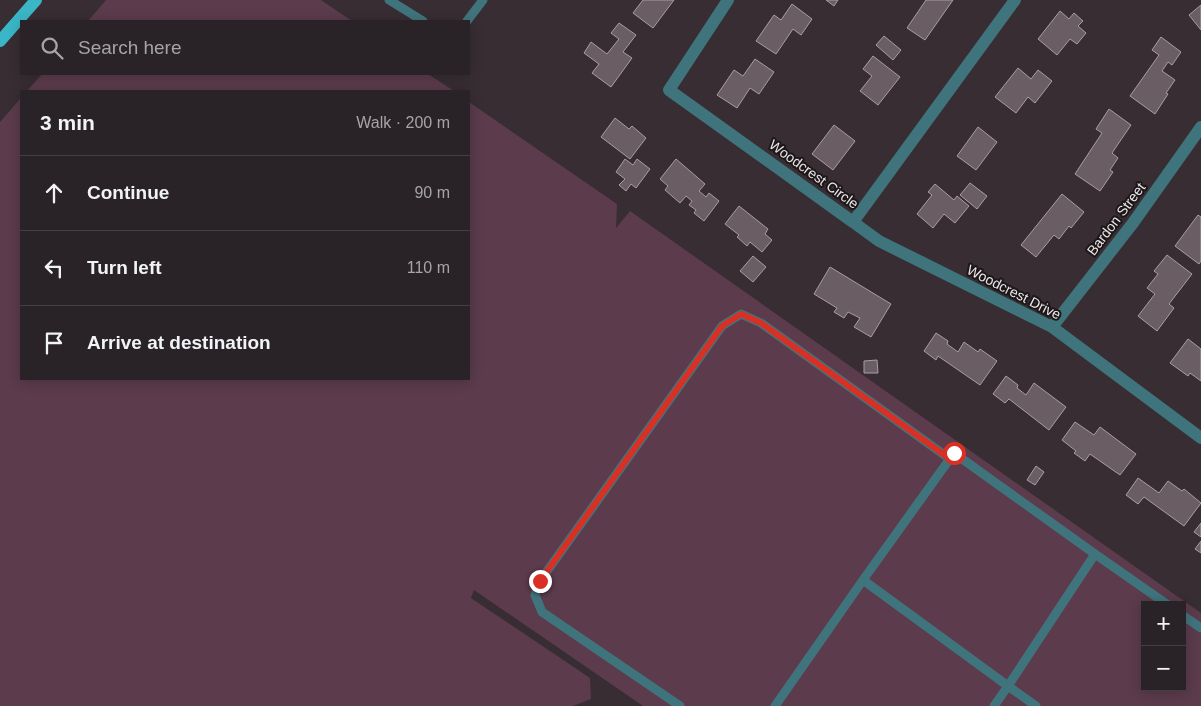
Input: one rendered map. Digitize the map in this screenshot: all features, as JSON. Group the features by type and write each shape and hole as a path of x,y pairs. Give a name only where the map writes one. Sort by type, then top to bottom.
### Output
{"main road":[{"path":"0,41 36,0"}],"street":[{"name":"Woodcrest Circle","path":"728,0 669,90 853,222 1015,0"},
{"name":"Bardon Street","path":"1052,327 1133,223 1201,127"},
{"name":"Woodcrest Drive","path":"853,222 879,241 1052,327 1201,438"}],"lane":[{"path":"389,0 421,20"},
{"path":"468,20 482,0"},
{"path":"680,706 542,612 534,595 540,581 722,326 741,314 761,323 950,459"},
{"path":"775,706 954,453 1162,601"},
{"path":"994,706 1095,554"},
{"path":"863,580 1036,706"},
{"path":"1186,618 1201,628"}],"shaded area":[{"path":"106,0 321,0 351,20 89,20"},
{"path":"41,75 430,75 452,90 28,90"},
{"path":"20,99 20,380 470,380 470,103 617,204 616,228 630,211 1184,601 1141,601 1141,691 1186,691 1186,602 1201,613 1201,706 643,706 474,590 471,598 590,678 591,699 573,706 0,706 0,122"}],"building":[{"path":"643,0 674,0 653,28 633,13"},
{"path":"826,0 838,0 834,6"},
{"path":"926,0 953,0 925,40 907,28"},
{"path":"792,4 812,19 801,35 793,29 776,54 756,41 774,15 781,20"},
{"path":"1201,5 1201,30 1189,15"},
{"path":"1060,11 1069,19 1074,13 1083,21 1078,26 1086,33 1077,44 1070,39 1057,55 1038,39"},
{"path":"619,23 636,35 623,52 632,58 611,87 592,73 599,64 584,53 591,42 607,54 619,39 611,33"},
{"path":"884,36 901,50 893,60 876,45"},
{"path":"1161,37 1181,52 1172,65 1168,62 1162,71 1175,80 1155,114 1130,96 1159,55 1152,50"},
{"path":"873,56 900,77 878,105 860,91 872,76 863,69"},
{"path":"755,59 774,72 759,94 750,88 737,108 717,95 734,70 743,76"},
{"path":"1018,68 1031,79 1038,70 1052,81 1035,103 1028,97 1016,113 995,97"},
{"path":"1109,109 1131,125 1112,153 1118,158 1110,170 1113,172 1100,191 1075,174 1102,133 1096,129"},
{"path":"615,118 629,129 632,126 646,138 630,159 601,137"},
{"path":"834,125 855,141 833,170 812,154"},
{"path":"978,127 997,142 976,170 957,156"},
{"path":"625,159 633,165 637,159 650,169 636,188 631,184 626,191 619,185 625,179 616,172"},
{"path":"676,159 705,184 699,191 706,197 709,193 719,201 704,221 694,213 696,210 689,205 692,201 686,196 680,203 665,190 668,186 660,179"},
{"path":"970,183 987,196 977,209 960,195"},
{"path":"935,184 954,200 957,196 969,206 955,223 944,214 933,228 917,214 932,195 928,192"},
{"path":"1062,194 1084,212 1059,239 1054,235 1036,257 1021,245"},
{"path":"739,206 768,229 765,234 772,240 762,252 750,242 747,246 737,237 739,235 725,224"},
{"path":"1198,215 1201,217 1201,261 1199,264 1175,246"},
{"path":"1167,255 1192,274 1169,304 1174,308 1157,331 1138,316 1155,294 1147,288 1158,274 1154,271"},
{"path":"753,256 766,267 753,282 740,271"},
{"path":"830,267 891,304 871,337 854,327 860,318 848,312 844,318 834,312 837,308 814,294"},
{"path":"936,333 948,341 947,344 958,352 964,342 978,352 980,349 997,361 980,385 938,356 936,360 924,351"},
{"path":"1188,339 1201,349 1201,381 1190,373 1188,376 1170,363"},
{"path":"877,360 878,373 864,373 864,361"},
{"path":"1006,376 1018,385 1017,388 1026,395 1034,383 1066,407 1049,430 1009,399 1005,403 993,394"},
{"path":"1075,422 1094,435 1100,427 1136,454 1120,475 1090,454 1085,461 1074,453 1076,451 1062,440"},
{"path":"1036,466 1044,472 1035,485 1027,480"},
{"path":"1138,478 1159,493 1168,481 1182,491 1184,489 1201,503 1184,526 1144,497 1138,504 1126,495"},
{"path":"1201,523 1201,537 1194,532"},
{"path":"1201,541 1201,553 1195,549"}],"route":[{"path":"540,581 722,326 741,314 761,323 950,459 954,453"}]}
